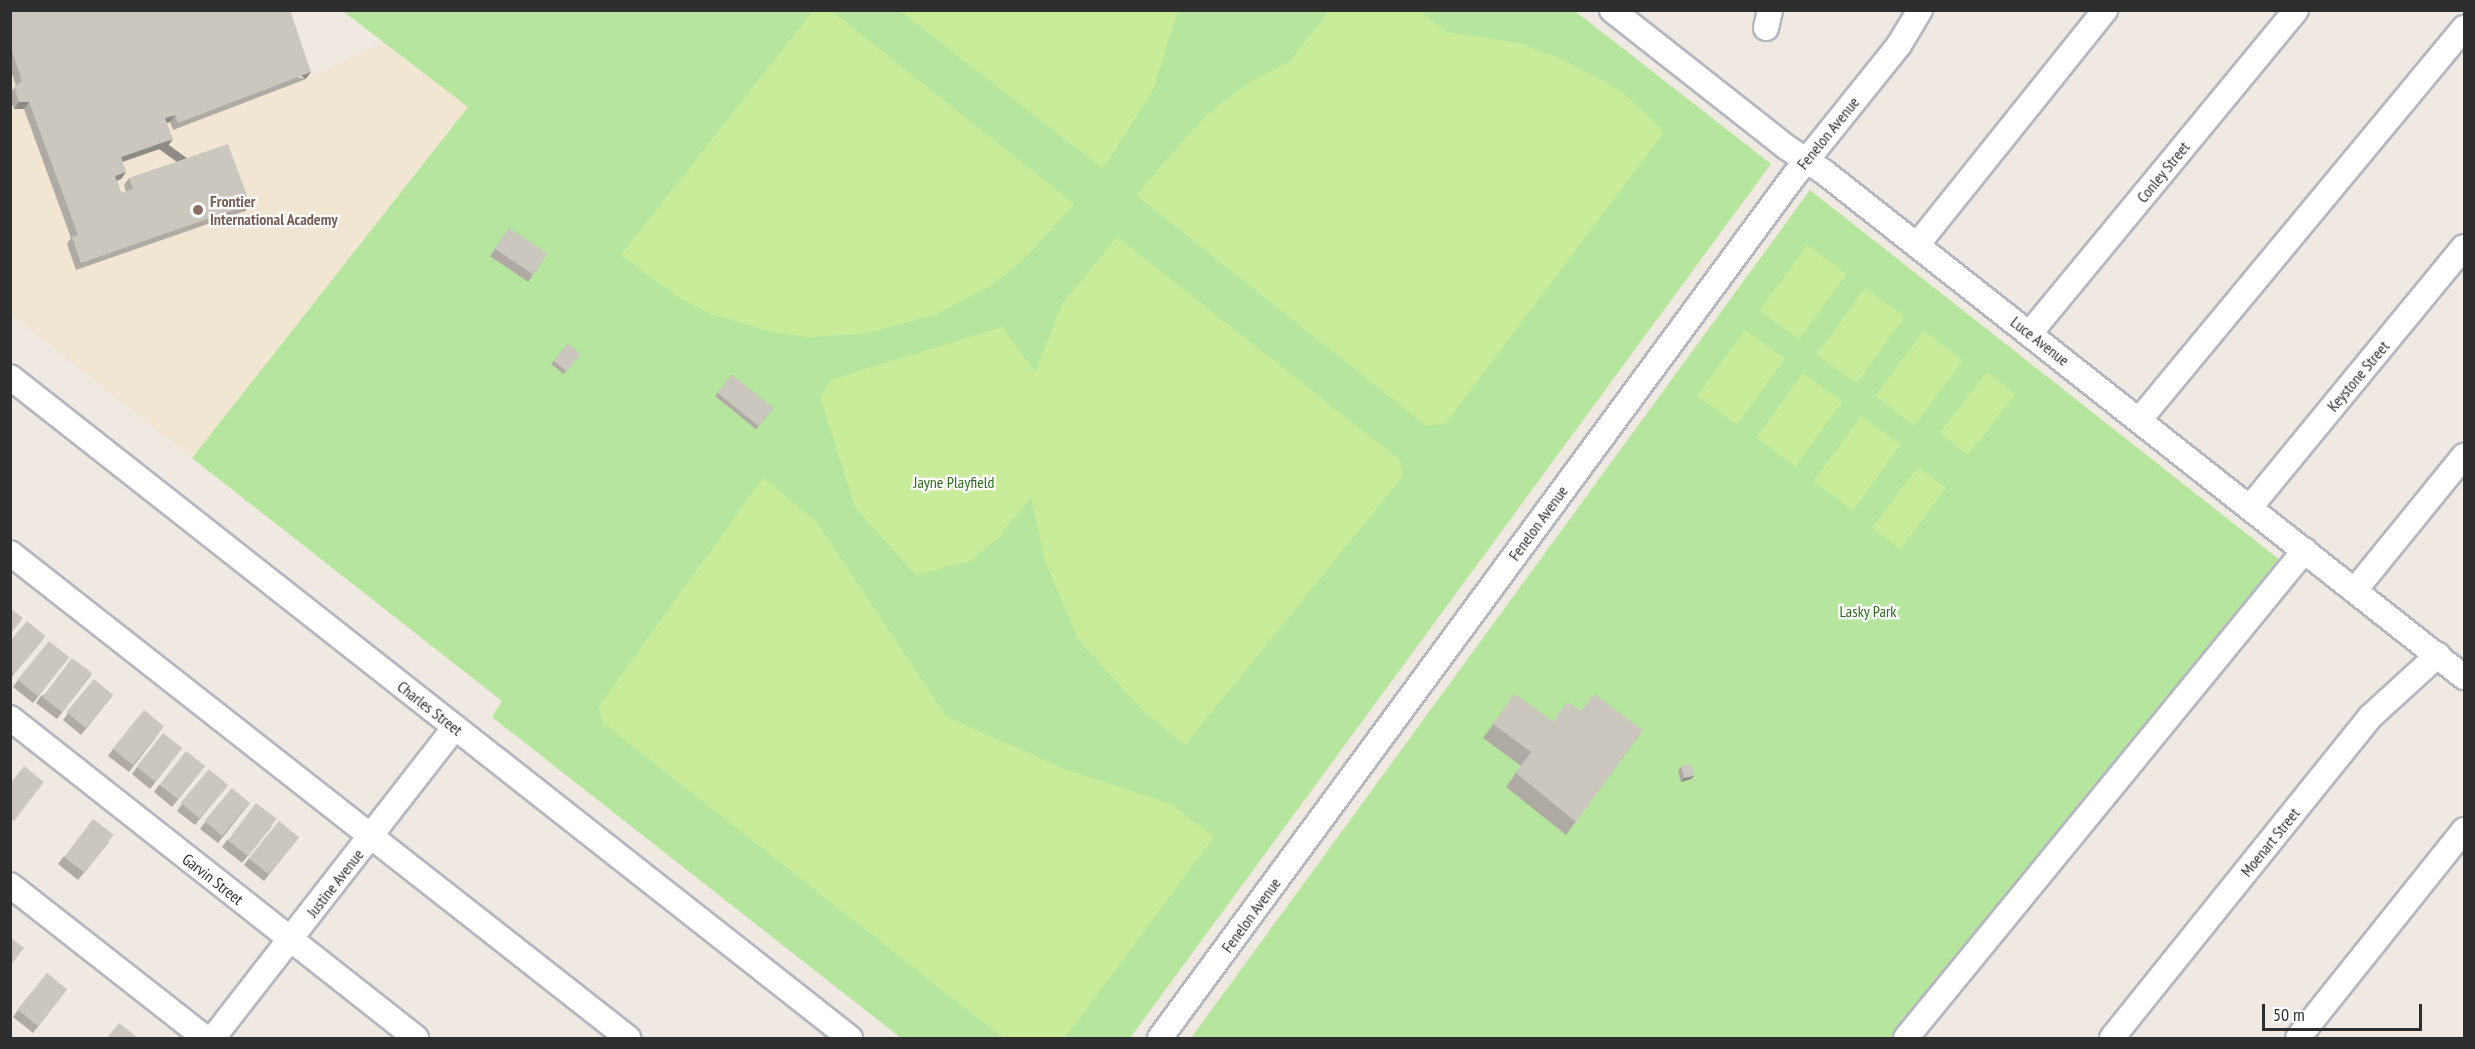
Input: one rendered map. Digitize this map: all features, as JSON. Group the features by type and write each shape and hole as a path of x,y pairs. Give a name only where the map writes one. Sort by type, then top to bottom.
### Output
{"street":[{"name":"Luce Avenue","path":"1612,10 1639,20 1806,160 2463,673"},
{"name":"Fenelon Avenue","path":"1160,1038 1806,160 1899,45 1920,10"},
{"path":"1917,245 2105,10"},
{"name":"Conley Street","path":"2030,333 2296,10"},
{"path":"2140,419 2464,28"},
{"name":"Keystone Street","path":"2251,506 2464,247"},
{"name":"Charles Street","path":"10,377 850,1038"},
{"path":"2355,590 2464,456"},
{"path":"1906,1038 2305,550"},
{"path":"10,553 628,1038"},
{"name":"Moenart Street","path":"2112,1038 2370,717 2438,655"},
{"name":"Garvin Street","path":"10,718 416,1038"},
{"name":"Justine Avenue","path":"213,1038 372,837 455,727"},
{"path":"2298,1038 2464,830"},
{"path":"10,885 205,1038"}],"shaded area":[{"name":"Frontier International Academy","path":"10,11 306,79 383,42 468,106 192,458 11,314"}],"green space":[{"path":"1330,10 1420,11 1447,32 1519,43 1559,58 1623,92 1664,132 1445,424 1425,425 1136,195 1206,115 1245,85 1289,62"},
{"name":"Jayne Playfield","path":"343,11 1575,11 1771,164 1130,1038 901,1038 492,717 502,701 192,458 468,107"},
{"path":"832,11 1074,204 1022,261 990,286 935,315 863,334 809,337 772,332 711,314 676,296 621,255 812,12"},
{"path":"900,11 1178,11 1153,90 1103,169"},
{"name":"Lasky Park","path":"1810,190 2285,564 1901,1038 1191,1038"},
{"path":"1117,237 1400,460 1403,476 1185,745 1141,709 1078,639 1045,561 1031,497 999,537 970,561 916,575 856,509 820,398 830,380 1002,327 1035,372 1062,304"},
{"path":"1807,245 1847,274 1799,339 1759,311"},
{"path":"1865,288 1905,317 1856,383 1817,354"},
{"path":"1745,330 1785,359 1737,424 1697,396"},
{"path":"1924,331 1963,360 1914,425 1875,396"},
{"path":"1987,372 2015,394 1968,455 1940,433"},
{"path":"1803,373 1843,402 1796,467 1756,438"},
{"path":"1861,416 1901,445 1853,510 1813,482"},
{"path":"1918,467 1946,488 1900,549 1872,528"},
{"path":"763,478 817,522 947,717 1067,770 1169,803 1214,837 1065,1038 1003,1038 602,722 599,706"}],"building":[{"path":"10,10 290,10 311,72 178,123 175,115 165,118 173,139 121,157 126,172 115,176 121,193 133,189 129,178 228,144 250,204 81,263 72,237 78,235 29,102 19,102 14,87 22,81 10,45"},
{"path":"509,228 547,254 533,274 495,249"},
{"path":"568,344 580,354 566,371 554,361"},
{"path":"732,375 773,408 759,426 718,393"},
{"path":"10,608 23,618 10,635"},
{"path":"27,621 45,636 14,674 10,671 10,641"},
{"path":"49,641 69,657 38,696 18,680"},
{"path":"72,658 92,673 62,712 43,697"},
{"path":"94,679 113,695 86,728 66,712"},
{"path":"1515,694 1553,722 1567,702 1581,711 1594,694 1643,730 1576,822 1516,773 1531,752 1493,724"},
{"path":"144,710 164,726 133,765 113,749"},
{"path":"163,733 182,748 155,782 137,767"},
{"path":"186,751 205,766 178,800 160,785"},
{"path":"1691,764 1694,776 1684,778 1681,766"},
{"path":"24,766 44,782 14,821 10,819 10,784"},
{"path":"209,769 228,785 200,819 181,803"},
{"path":"232,788 250,803 222,836 204,821"},
{"path":"256,803 277,819 248,856 228,841"},
{"path":"93,819 114,835 85,873 64,857"},
{"path":"279,821 299,837 269,875 249,858"},
{"path":"10,937 24,948 10,966"},
{"path":"47,973 67,989 38,1026 17,1010"},
{"path":"119,1023 138,1038 107,1038"}],"place":[{"name":"Frontier International Academy","path":"198,210"}]}
